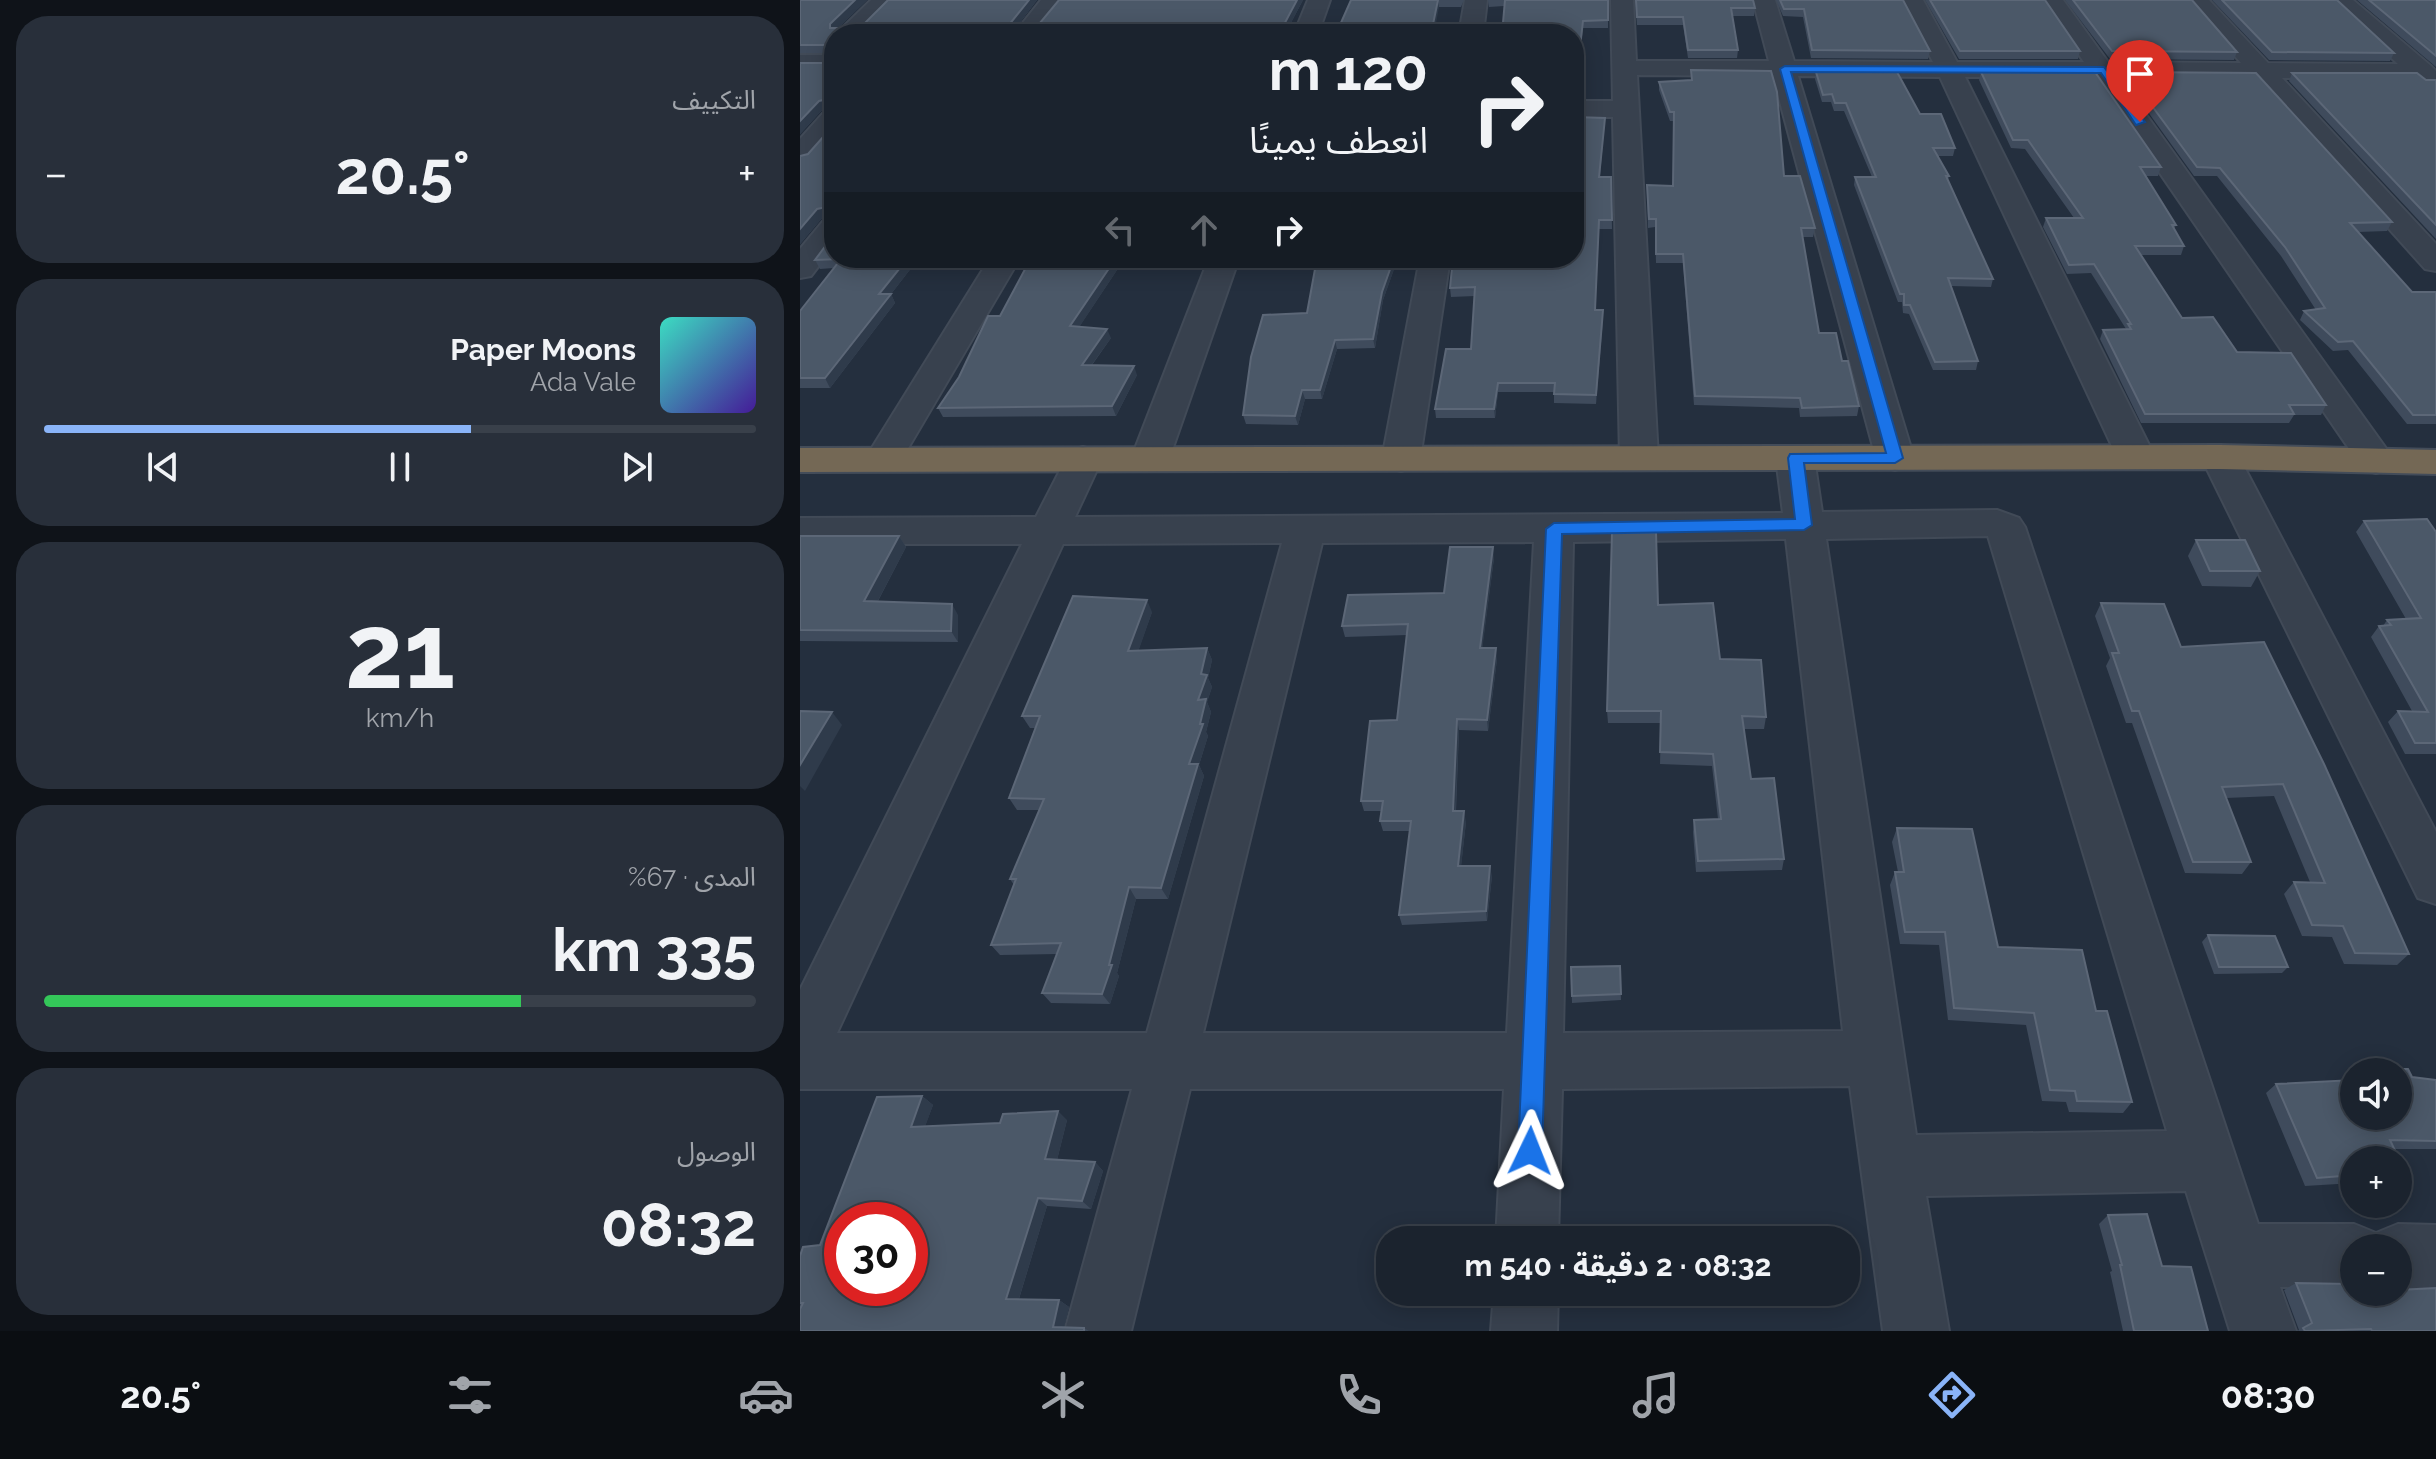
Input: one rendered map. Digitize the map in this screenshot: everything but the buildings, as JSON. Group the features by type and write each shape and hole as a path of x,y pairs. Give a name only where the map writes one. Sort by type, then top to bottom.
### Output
{"highway":[{"path":"800,460 2220,457 2436,462"}],"street":[{"path":"859,24 884,0"},
{"path":"1034,24 1053,0"},
{"path":"1310,24 1319,0"},
{"path":"1472,24 1476,0"},
{"path":"1622,0 1639,458"},
{"path":"1764,0 1895,458"},
{"path":"1912,0 1949,70 2136,457"},
{"path":"2052,0 2376,461"},
{"path":"2197,0 2436,262"},
{"path":"2340,0 2429,78"},
{"path":"1625,68 2263,71 2429,78"},
{"path":"1584,109 1626,109"},
{"path":"800,155 824,128"},
{"path":"800,269 824,239"},
{"path":"884,459 999,268"},
{"path":"1150,459 1220,268"},
{"path":"1401,459 1433,268"},
{"path":"2220,457 2436,882"},
{"path":"1795,458 1875,1058 1916,1331"},
{"path":"800,1050 1083,459"},
{"path":"800,531 1554,529 1997,523 2010,534 2206,1161 2263,1331"},
{"path":"1098,1331 1306,529"},
{"path":"1527,1226 1554,529"},
{"path":"800,1061 1875,1058"},
{"path":"1891,1166 2206,1161"},
{"path":"2239,1255 2340,1256"},
{"path":"2412,1256 2436,1257"},
{"path":"1524,1331 1525,1306"}],"route":[{"path":"1530,1151 1554,529 1804,525 1795,458 1895,458 1785,69 2104,70 2140,122"}]}
